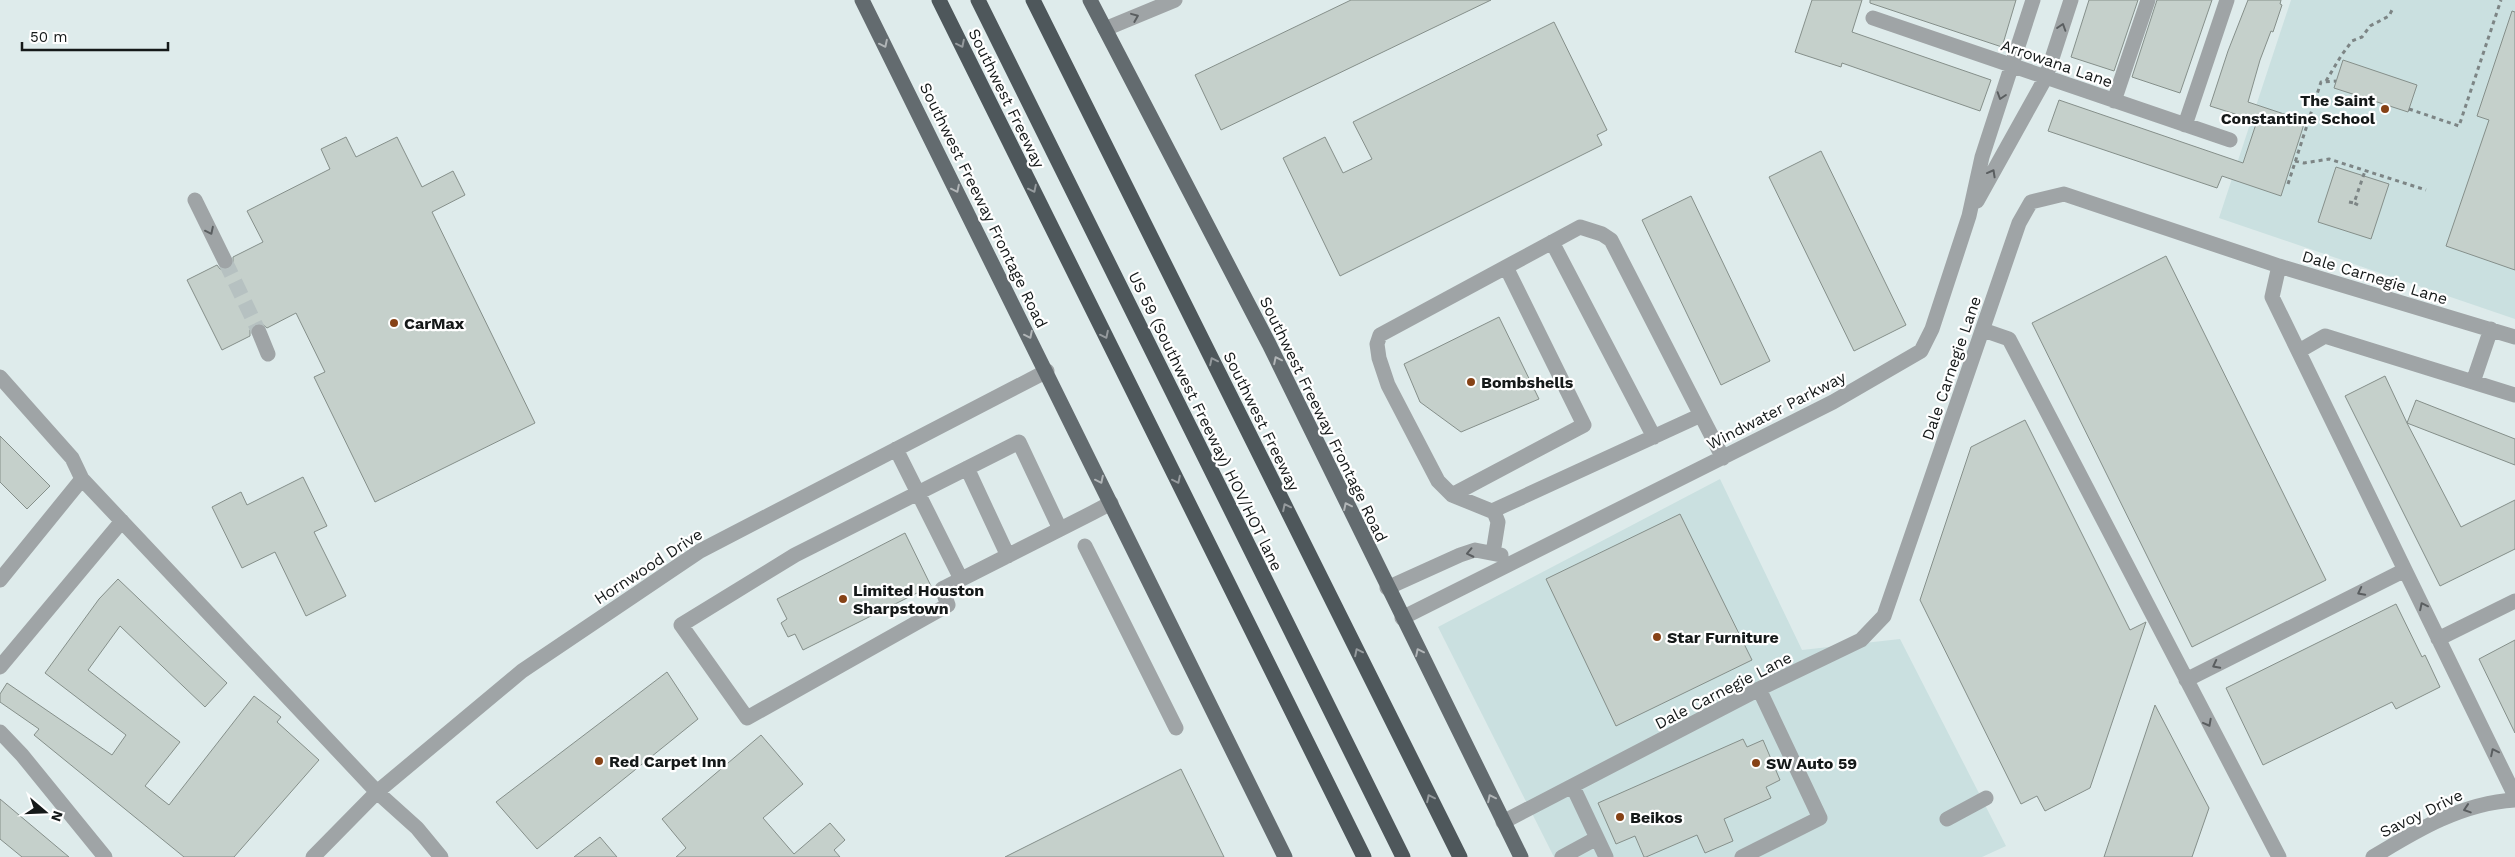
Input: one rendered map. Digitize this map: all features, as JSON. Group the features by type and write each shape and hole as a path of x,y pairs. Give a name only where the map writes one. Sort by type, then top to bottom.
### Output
{"highway":[{"name":"Southwest Freeway","path":"939,0 1364,857"},
{"name":"US 59 (Southwest Freeway) HOV/HOT lane","path":"978,0 1403,857"},
{"name":"Southwest Freeway","path":"1034,0 1460,857"}],"main road":[{"name":"Southwest Freeway Frontage Road","path":"862,0 1047,371 1285,857"},
{"name":"Southwest Freeway Frontage Road","path":"1090,0 1269,344 1387,588 1521,857"}],"street":[{"name":"Windwater Parkway","path":"1402,618 1833,402 1921,351 1932,329 1969,216 1982,157 2033,0"},
{"name":"Windwater Parkway","path":"1969,216 2046,77 2072,0"},
{"path":"2114,101 2148,0"},
{"path":"2185,125 2227,0"},
{"path":"1105,29 1168,2"},
{"name":"Arrowana Lane","path":"1873,18 2230,140"},
{"name":"Dale Carnegie Lane","path":"1503,822 1759,689 1861,640 1884,616 2020,223 2032,202 2064,194 2279,266 2515,337"},
{"path":"195,200 225,261"},
{"path":"1493,553 1498,522 1492,511 1452,494 1438,481 1388,386 1377,344 1380,335 1580,227 1602,234 1611,240 1723,458"},
{"path":"1552,242 1654,436"},
{"path":"2279,266 2272,297 2515,798"},
{"path":"1452,494 1584,425 1506,267"},
{"path":"1983,330 2009,339 2279,857"},
{"path":"2473,382 2491,330"},
{"path":"259,332 268,354"},
{"path":"2299,351 2325,336 2515,395"},
{"name":"Hornwood Drive","path":"313,857 377,792 522,671 670,569 700,551 1047,371"},
{"path":"0,378 72,458 82,479 377,792 417,828 441,857"},
{"path":"1492,511 1701,415"},
{"path":"1060,529 1019,442 795,555 680,625 747,718 948,605 942,589 1008,556 1111,503"},
{"path":"896,449 961,579"},
{"path":"967,468 1008,556"},
{"path":"0,580 82,479"},
{"path":"0,667 122,521"},
{"path":"1085,546 1176,728"},
{"path":"1387,588 1475,550 1517,560"},
{"path":"2186,680 2405,570"},
{"path":"2438,639 2515,601"},
{"path":"1742,857 1820,818 1759,689"},
{"path":"0,732 22,755 105,857"},
{"path":"1573,787 1606,857"},
{"path":"1947,819 1986,798"},
{"name":"Savoy Drive","path":"2373,857 2412,834 2465,808 2515,798"},
{"path":"1562,857 1597,838"}],"path":[{"path":"2409,109 2459,126 2501,0"},
{"path":"2326,81 2337,61 2352,42 2362,36 2370,26 2389,16 2393,8"},
{"path":"2288,184 2321,82 2336,81"},
{"path":"2295,161 2304,163 2328,159 2426,190"},
{"path":"2349,202 2356,204 2365,170"}],"shaded area":[{"name":"The Saint Constantine School","path":"2291,0 2515,0 2515,319 2219,218"},
{"path":"1720,479 1802,650 1900,639 2006,846 1982,857 1554,857 1438,627"}],"building":[{"path":"1351,0 1491,0 1221,130 1195,75"},
{"path":"1812,0 1862,0 1852,32 1991,80 1980,111 1842,63 1841,67 1795,52"},
{"path":"1870,0 2016,0 2002,47 1870,3"},
{"path":"2089,0 2138,0 2114,71 2071,57"},
{"path":"2157,0 2212,0 2180,93 2132,77"},
{"path":"2248,0 2281,0 2280,4 2282,5 2273,32 2271,31 2260,60 2248,102 2305,121 2281,196 2222,176 2217,188 2048,131 2059,100 2243,163 2257,121 2210,106 2228,51"},
{"path":"2512,11 2515,12 2515,270 2446,246 2489,120 2477,116"},
{"path":"1554,22 1607,130 1597,135 1602,145 1340,276 1283,158 1325,137 1343,173 1372,159 1353,122"},
{"path":"2343,60 2417,85 2408,112 2334,88"},
{"name":"CarMax","path":"346,137 356,157 397,137 422,187 453,171 465,195 432,212 535,423 375,502 314,377 325,372 296,313 267,328 261,323 255,324 250,330 250,336 222,350 187,280 217,265 220,269 229,270 233,266 233,257 263,242 247,211 330,169 321,149"},
{"path":"1821,151 1906,325 1854,351 1769,177"},
{"path":"2336,167 2389,184 2371,239 2318,222"},
{"path":"1691,196 1770,361 1721,385 1642,220"},
{"path":"2166,256 2326,580 2192,647 2032,323"},
{"name":"Bombshells","path":"1499,317 1539,399 1461,432 1420,402 1404,364"},
{"path":"2385,376 2461,527 2515,500 2515,549 2440,586 2345,396"},
{"path":"2416,400 2515,439 2515,465 2407,423"},
{"path":"2025,420 2130,630 2146,622 2090,788 2045,811 2037,796 2021,804 1920,600 1971,447"},
{"path":"0,436 50,486 27,509 0,482"},
{"path":"303,477 327,526 314,532 346,596 306,616 275,552 242,568 212,507 241,492 247,505"},
{"name":"Star Furniture","path":"1680,514 1752,660 1616,726 1546,579"},
{"path":"905,533 931,586 803,650 795,634 788,637 781,623 787,619 777,599"},
{"path":"118,579 227,683 205,707 120,626 88,670 180,742 145,786 169,805 254,696 281,717 277,722 319,760 234,857 184,857 34,735 39,729 0,702 0,694 7,683 112,755 126,735 45,673 99,599"},
{"path":"2396,604 2422,657 2425,655 2440,687 2396,709 2392,702 2263,765 2226,688"},
{"path":"2515,640 2515,733 2479,659"},
{"name":"Red Carpet Inn","path":"667,672 698,719 537,849 496,802"},
{"path":"2155,705 2209,808 2192,857 2104,857"},
{"path":"761,735 803,784 763,818 794,854 830,823 845,840 834,850 840,857 676,857 686,848 662,819"},
{"path":"1743,739 1747,747 1763,740 1780,780 1766,787 1771,798 1724,819 1733,841 1705,853 1697,835 1646,857 1644,857 1635,836 1616,844 1598,803"},
{"path":"1181,769 1224,857 1005,857"},
{"path":"0,799 69,857 22,857 0,839"},
{"path":"600,837 617,857 574,857"}],"tunnel":[{"path":"225,261 259,332"}],"place":[{"name":"The Saint Constantine School","path":"2385,109"},
{"name":"CarMax","path":"394,323"},
{"name":"Bombshells","path":"1471,382"},
{"name":"Limited Houston Sharpstown","path":"843,599"},
{"name":"Star Furniture","path":"1657,637"},
{"name":"Red Carpet Inn","path":"599,761"},
{"name":"SW Auto 59","path":"1756,763"},
{"name":"Beikos","path":"1620,817"}]}
